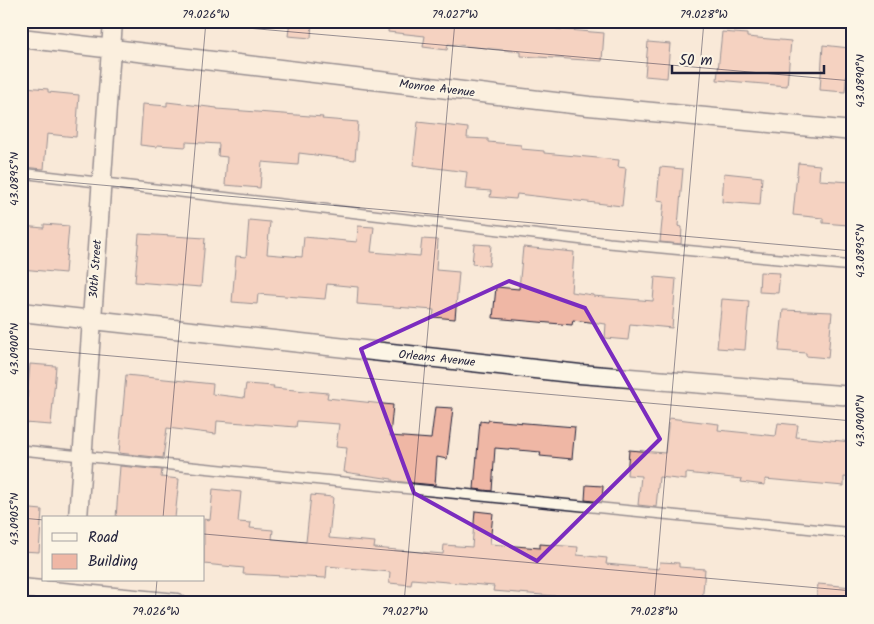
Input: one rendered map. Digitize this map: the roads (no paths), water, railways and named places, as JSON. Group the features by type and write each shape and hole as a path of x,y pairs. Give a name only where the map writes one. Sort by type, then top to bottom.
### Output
{"street":[{"name":"30th Street","path":"78,516 113,21"},
{"name":"Monroe Avenue","path":"21,38 589,106 853,131"},
{"name":"Orleans Avenue","path":"21,312 580,374 853,396"},
{"path":"21,588 177,603"}],"lane":[{"path":"21,173 610,244 853,266"},
{"path":"21,450 853,533"}]}
